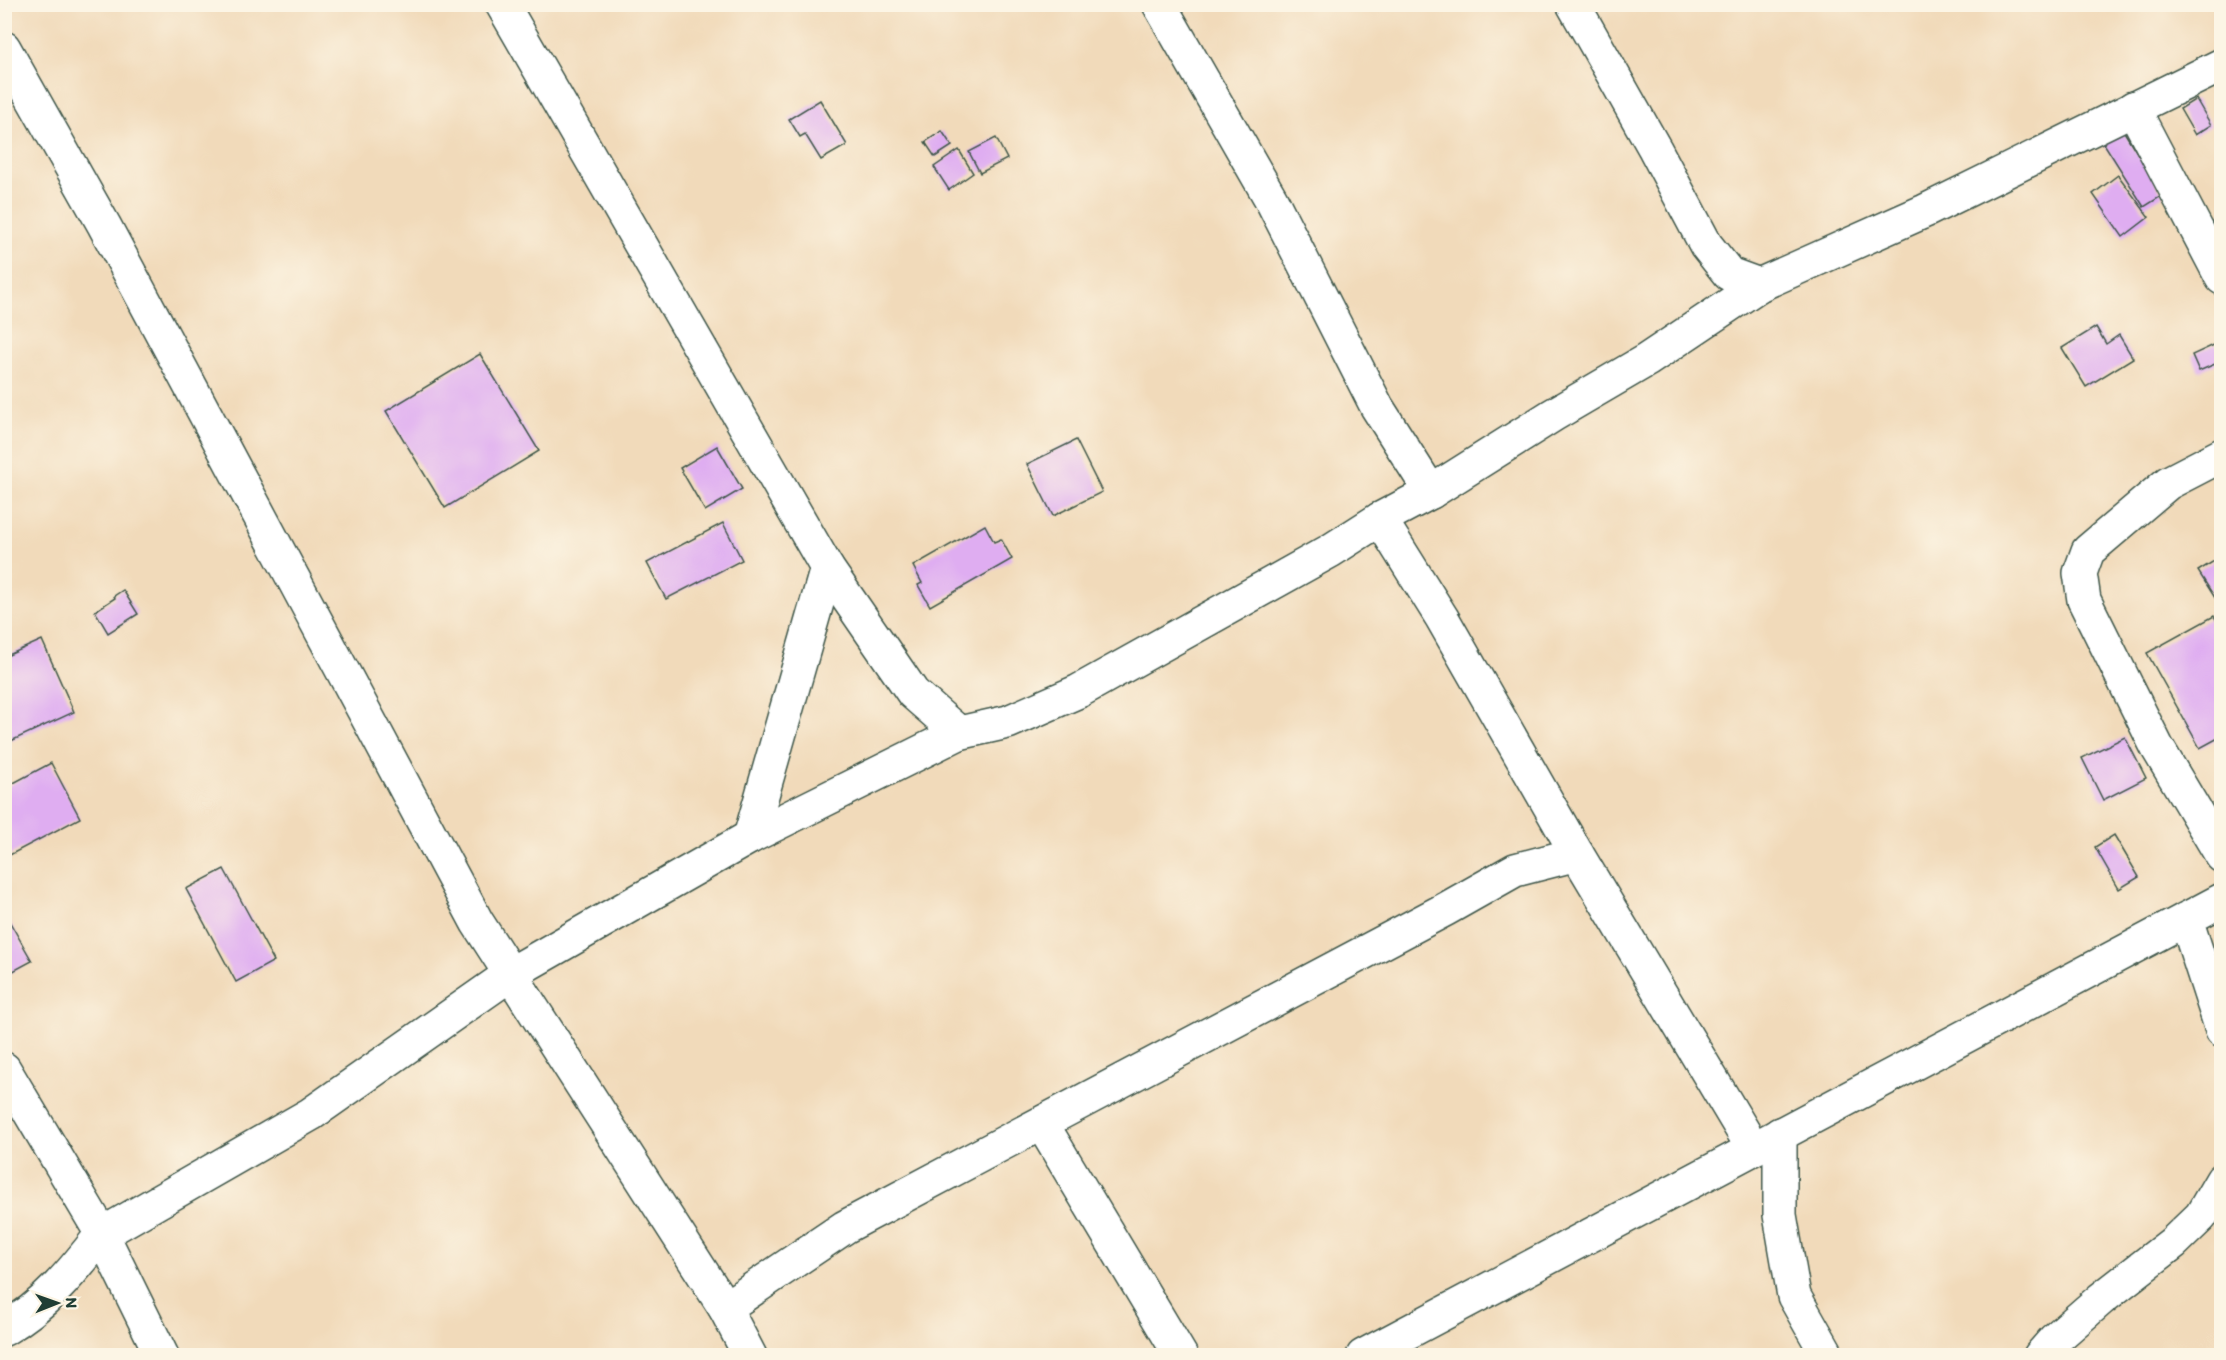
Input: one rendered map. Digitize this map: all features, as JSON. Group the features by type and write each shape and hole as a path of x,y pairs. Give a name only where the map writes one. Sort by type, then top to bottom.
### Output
{"street":[{"path":"502,4 827,568 913,693 959,732"},
{"path":"1159,4 1271,199 1377,406 1431,492"},
{"path":"1573,4 1706,245 1729,274 1759,285"},
{"path":"4,48 104,225 477,922 512,973 725,1308 750,1356"},
{"path":"4,1329 20,1320 66,1280 102,1234 311,1114 512,973 750,837 959,732 1008,722 1079,692 1431,492 1553,415 1647,360 1759,285 1925,211 2222,64"},
{"path":"2133,108 2222,278"},
{"path":"2222,455 2168,483 2088,551 2080,573 2084,600 2157,747 2222,856"},
{"path":"1380,519 1448,628 1577,854 1766,1141 1794,1296 1828,1356"},
{"path":"750,837 827,568"},
{"path":"725,1308 845,1227 1515,870 1577,854"},
{"path":"1363,1356 2222,900"},
{"path":"2186,919 2222,1030"},
{"path":"4,1069 102,1234 162,1356"},
{"path":"1042,1124 1181,1356"},
{"path":"2040,1356 2054,1340 2101,1299 2173,1243 2201,1216 2222,1180"}],"building":[{"path":"2196,99 2211,125 2195,135 2180,109"},
{"path":"820,100 847,145 821,160 805,134 800,137 789,119"},
{"path":"2123,130 2163,195 2144,207 2103,142"},
{"path":"942,131 952,146 935,157 925,142"},
{"path":"996,138 1007,159 980,173 969,152"},
{"path":"959,150 973,173 949,190 934,167"},
{"path":"2118,175 2149,217 2123,237 2093,194"},
{"path":"2096,327 2106,344 2119,335 2133,358 2086,387 2062,348"},
{"path":"2216,344 2222,361 2199,371 2192,355"},
{"path":"480,354 539,451 445,508 386,411"},
{"path":"1076,440 1102,492 1053,516 1027,464"},
{"path":"717,446 742,489 705,511 680,468"},
{"path":"723,523 742,560 666,599 647,563"},
{"path":"985,525 994,542 1001,539 1012,559 930,606 918,585 922,583 913,566"},
{"path":"2222,556 2222,609 2198,571"},
{"path":"123,590 138,614 108,633 95,611"},
{"path":"2214,616 2222,630 2222,736 2200,748 2147,653"},
{"path":"42,640 74,712 11,741 4,726 4,657"},
{"path":"2125,737 2146,778 2103,800 2082,758"},
{"path":"51,763 80,818 4,858 4,788"},
{"path":"2114,835 2139,877 2119,889 2095,847"},
{"path":"224,869 274,961 236,982 186,889"},
{"path":"4,912 32,961 4,976"}]}
